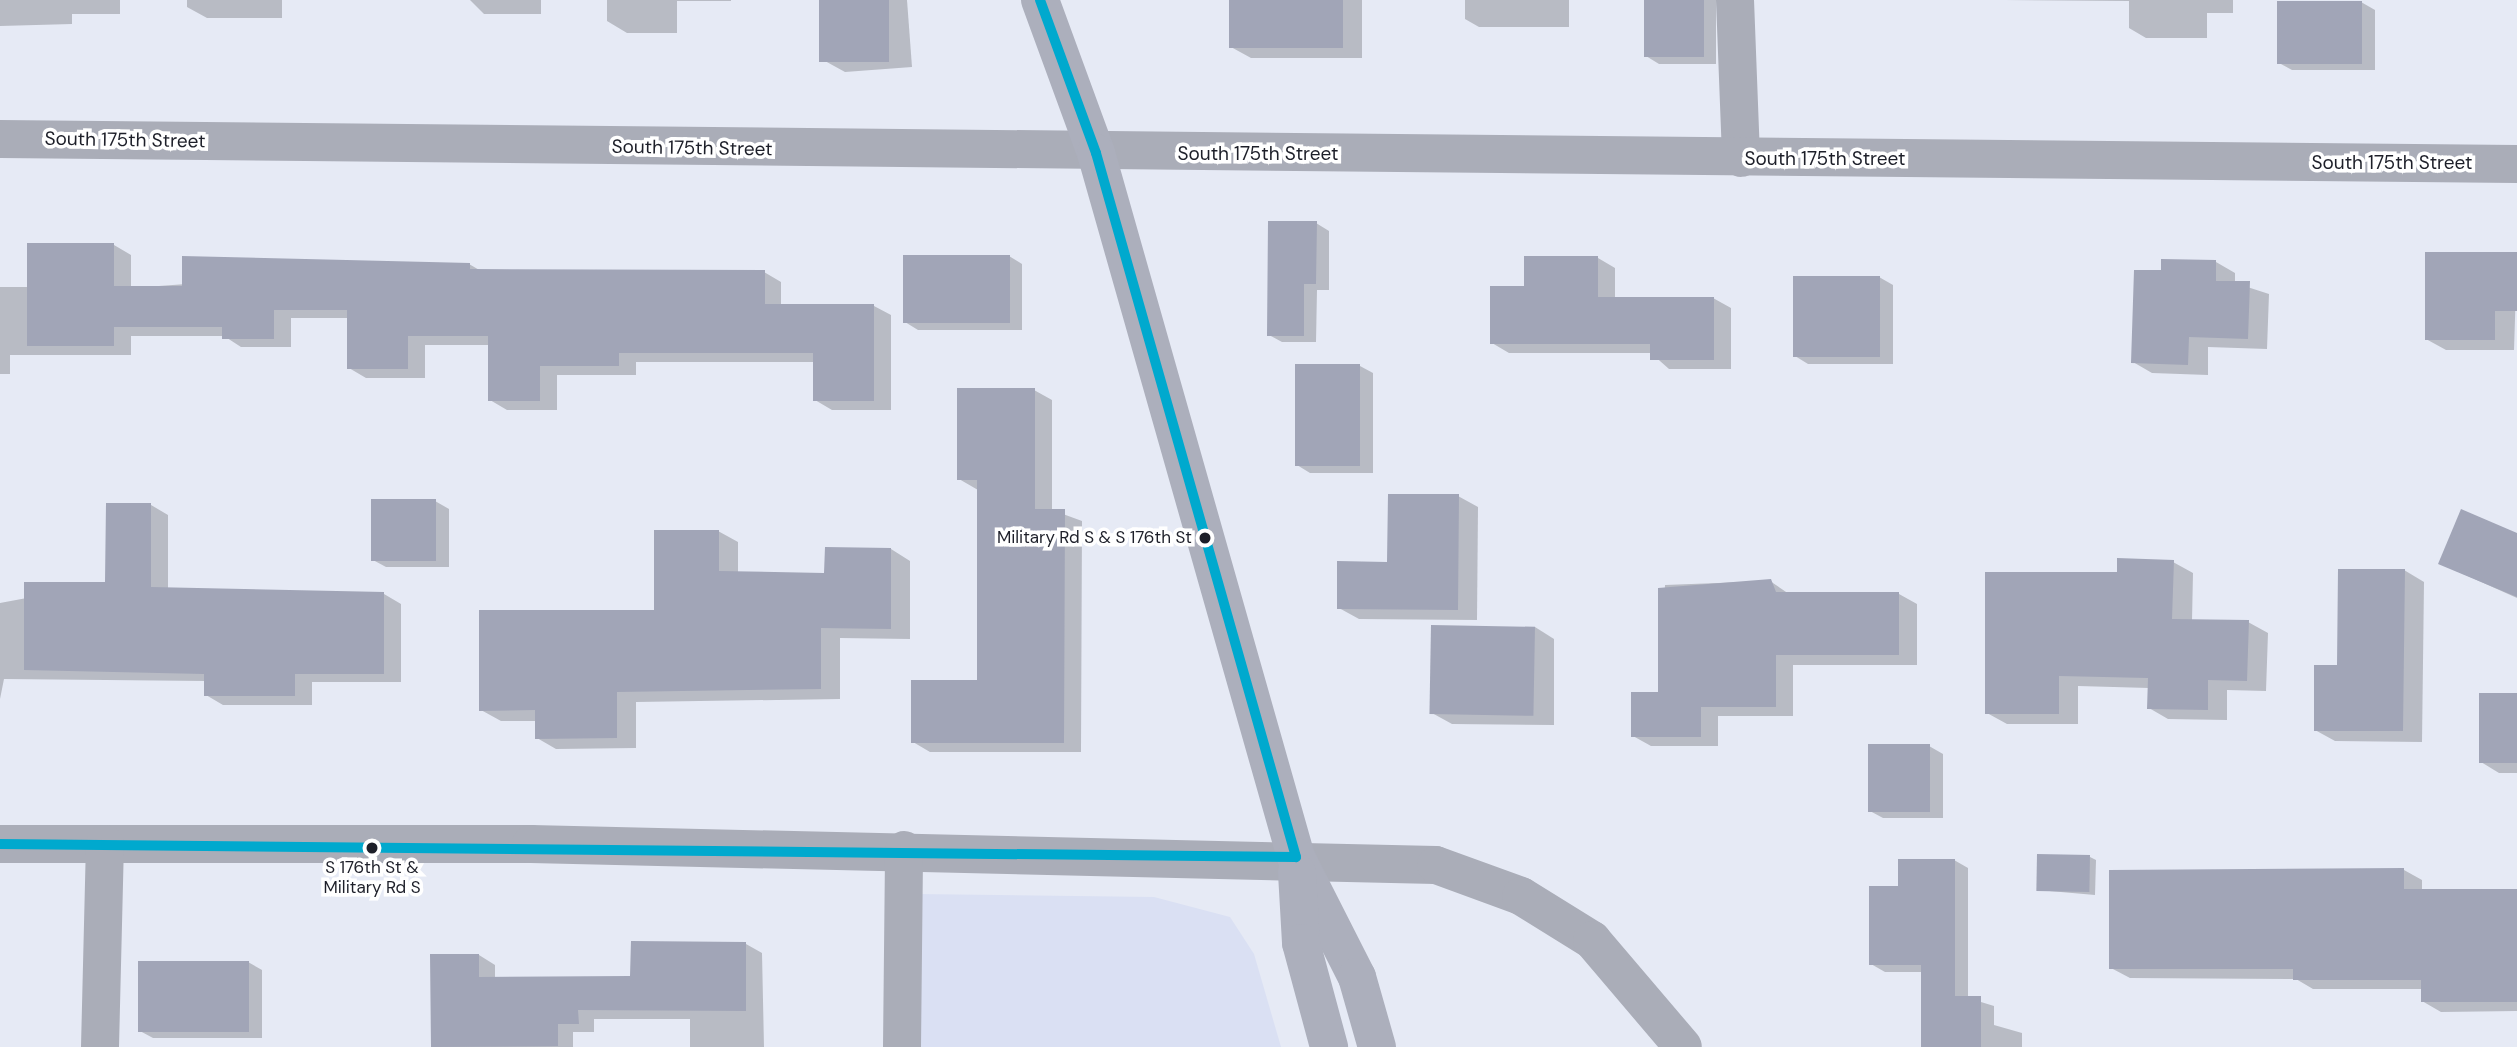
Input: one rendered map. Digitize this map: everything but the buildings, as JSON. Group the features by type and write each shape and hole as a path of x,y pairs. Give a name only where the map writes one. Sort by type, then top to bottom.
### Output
{"main road":[{"path":"1040,0 1096,153 1296,857 1357,977 1377,1047"},
{"path":"1296,857 1301,943 1329,1047"}],"street":[{"path":"1735,0 1741,158"},
{"name":"South 175th Street","path":"0,139 1096,153 2517,164"},
{"path":"0,844 904,850 1296,857 1436,864 1521,896 1592,940 1684,1047"},
{"path":"100,1047 106,844"},
{"path":"902,1047 904,850"}],"shaded area":[{"path":"916,894 1154,897 1230,917 1254,954 1281,1047 914,1047"}],"transit line":[{"path":"1040,0 1096,153 1296,857"},
{"path":"0,844 1296,857"}],"place":[{"name":"Military Rd S & S 176th St","path":"1205,538"},
{"name":"S 176th St & Military Rd S","path":"372,848"}]}
